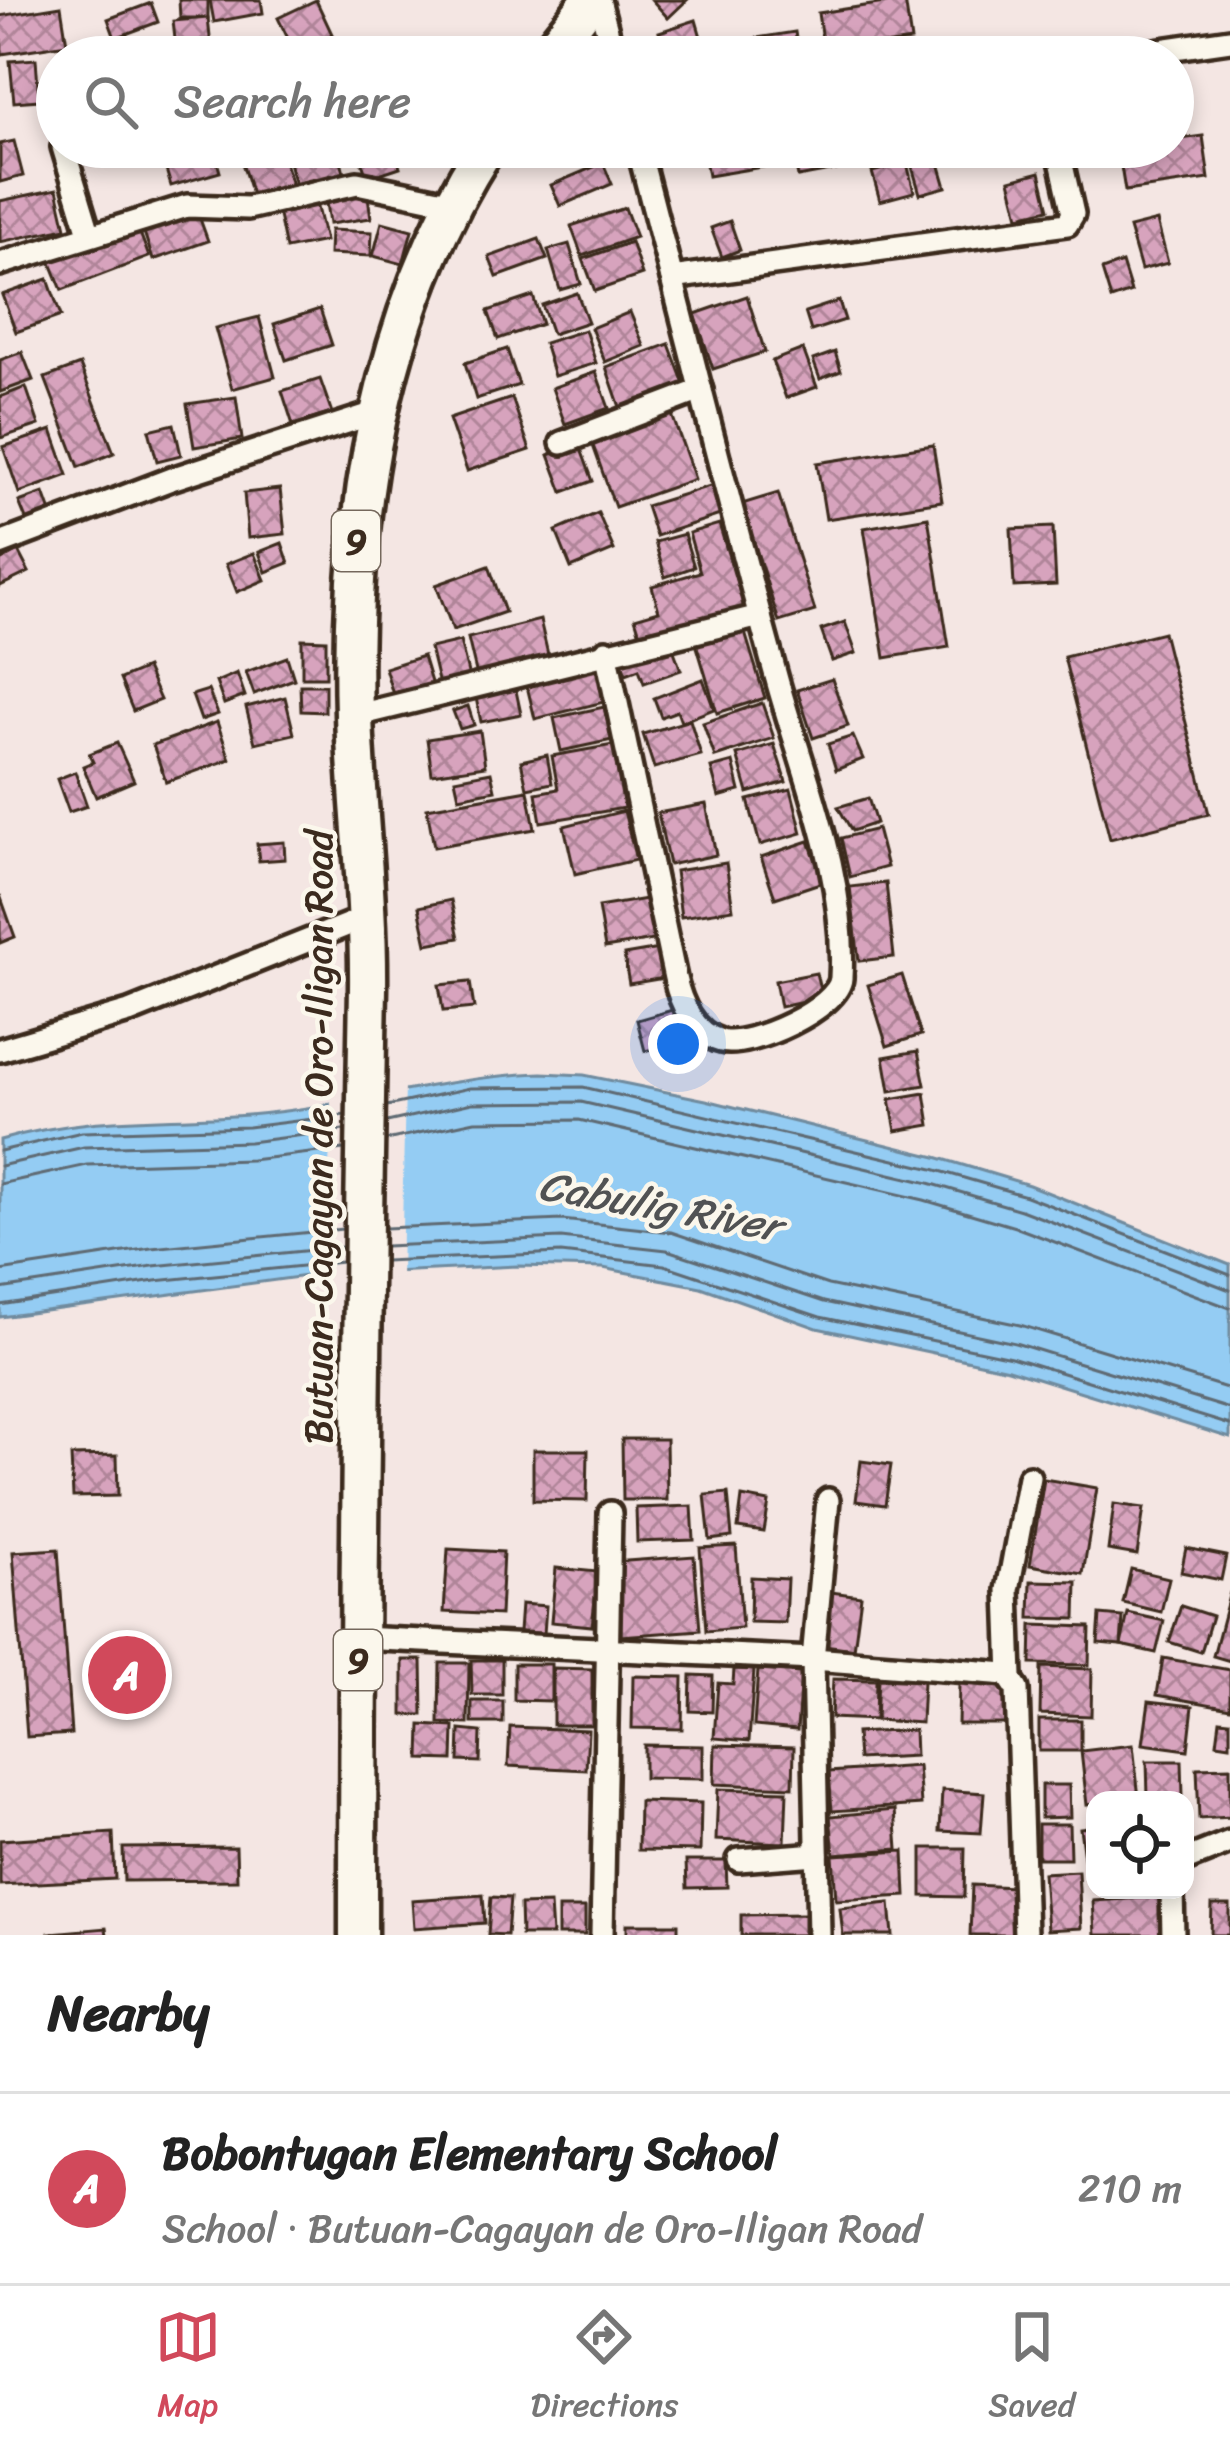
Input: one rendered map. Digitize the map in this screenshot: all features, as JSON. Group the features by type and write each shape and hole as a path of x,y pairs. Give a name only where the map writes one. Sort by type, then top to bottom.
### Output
{"highway":[{"path":"564,36 595,0"},
{"name":"Butuan-Cagayan de Oro-Iligan Road","path":"358,1935 368,959 354,716 356,538 377,412 413,292 474,168"}],"street":[{"path":"595,0 607,36"},
{"path":"1194,45 1230,40"},
{"path":"69,168 89,233"},
{"path":"606,651 679,997 709,1035 741,1042 823,1007 838,994 841,981 839,914 828,849 760,616 643,168"},
{"path":"672,278 1067,224 1073,214 1063,168"},
{"path":"0,264 187,206 248,208 357,183 453,203"},
{"path":"562,443 701,391"},
{"path":"0,544 171,479 377,412"},
{"path":"354,716 760,616"},
{"path":"0,1050 129,1012 367,916"},
{"path":"1025,1935 1017,1689 1011,1677 1008,1590 1028,1477"},
{"path":"819,1935 813,1659 828,1500"},
{"path":"602,1935 610,1513"},
{"path":"358,1638 813,1659 1002,1672 1011,1677"},
{"path":"1194,1856 1230,1842"},
{"path":"739,1860 818,1854"},
{"path":"1172,1899 1173,1935"}],"water":[{"name":"Cabulig River","path":"542,1073 584,1075 706,1100 936,1157 1029,1185 1230,1265 1230,1438 1008,1369 817,1328 701,1287 603,1268 518,1266 306,1276 0,1317 0,1140 95,1123 285,1111 468,1080"}],"pier":[{"path":"405,1084 401,1278 326,1281 331,1099"}],"building":[{"path":"179,0 208,0 208,18 180,18"},
{"path":"210,0 261,0 263,13 214,22"},
{"path":"316,0 332,34 287,36 278,18"},
{"path":"652,0 687,0 668,18"},
{"path":"905,0 910,36 821,36 818,13"},
{"path":"151,3 158,22 114,36 108,19"},
{"path":"61,6 66,36 36,36 36,49 2,54 0,16"},
{"path":"208,18 210,36 175,36 173,21"},
{"path":"696,20 701,36 660,36 659,32"},
{"path":"36,59 36,100 14,102 10,61"},
{"path":"1203,136 1209,179 1125,191 1121,168 1194,168 1194,137"},
{"path":"14,141 23,176 0,182 0,144"},
{"path":"165,168 219,168 220,172 171,186"},
{"path":"244,168 287,168 292,185 253,198"},
{"path":"291,168 343,168 344,173 295,185"},
{"path":"364,168 397,168 367,178"},
{"path":"591,168 605,168 612,184 560,206 551,185"},
{"path":"707,168 756,168 708,176"},
{"path":"796,168 846,168 798,177"},
{"path":"908,168 914,192 880,201 872,172"},
{"path":"912,168 940,168 946,187 920,194"},
{"path":"1040,172 1049,209 1019,216 1010,180"},
{"path":"57,189 66,228 0,242 0,201"},
{"path":"367,189 371,218 329,224 325,195"},
{"path":"316,203 325,241 286,249 278,211"},
{"path":"625,208 636,237 582,256 571,226"},
{"path":"186,210 189,219 199,216 208,241 153,260 142,226"},
{"path":"730,221 740,250 722,257 711,228"},
{"path":"1157,221 1168,263 1141,270 1129,228"},
{"path":"382,222 412,230 403,264 373,256"},
{"path":"137,225 149,257 62,290 49,258"},
{"path":"330,230 372,232 371,256 329,254"},
{"path":"539,239 547,259 497,277 489,257"},
{"path":"631,242 642,275 595,291 583,259"},
{"path":"569,244 581,284 560,290 548,250"},
{"path":"1122,263 1131,292 1111,299 1102,270"},
{"path":"48,279 61,316 16,332 2,295"},
{"path":"577,293 588,322 552,334 542,305"},
{"path":"533,296 542,324 498,339 488,311"},
{"path":"747,296 765,352 713,369 695,314"},
{"path":"839,301 845,320 811,331 805,312"},
{"path":"320,309 332,345 286,360 274,324"},
{"path":"630,312 644,346 605,362 591,328"},
{"path":"259,317 275,377 232,389 215,328"},
{"path":"585,330 596,363 554,376 544,343"},
{"path":"669,344 684,384 620,407 606,367"},
{"path":"507,349 519,385 476,399 465,363"},
{"path":"803,349 817,387 786,398 772,361"},
{"path":"22,352 33,380 0,392 0,360"},
{"path":"835,352 841,371 820,379 813,360"},
{"path":"80,365 114,453 79,467 45,378"},
{"path":"596,372 609,408 565,424 552,388"},
{"path":"320,379 332,413 293,425 282,391"},
{"path":"26,387 39,425 1,438 0,397"},
{"path":"236,397 242,439 194,447 187,404"},
{"path":"512,398 530,450 467,471 449,419"},
{"path":"671,412 695,479 615,507 591,440"},
{"path":"174,424 181,455 157,461 149,430"},
{"path":"52,430 68,475 19,493 3,447"},
{"path":"579,444 593,481 563,492 549,455"},
{"path":"933,445 942,501 826,519 817,463"},
{"path":"713,485 723,514 656,536 646,506"},
{"path":"280,489 285,534 248,538 244,493"},
{"path":"44,493 52,515 28,524 19,502"},
{"path":"778,493 815,611 779,622 742,504"},
{"path":"598,513 614,550 571,568 556,531"},
{"path":"928,517 949,647 885,658 864,528"},
{"path":"719,524 745,610 642,640 635,618 659,611 652,586 700,572 689,533"},
{"path":"1053,527 1056,585 1014,587 1011,529"},
{"path":"684,534 694,567 665,577 655,542"},
{"path":"282,543 289,563 266,572 259,552"},
{"path":"18,551 29,572 0,586 0,561"},
{"path":"254,553 265,580 237,592 226,564"},
{"path":"489,566 505,612 453,630 436,585"},
{"path":"540,620 549,659 477,676 468,638"},
{"path":"845,622 856,653 832,661 821,630"},
{"path":"743,626 765,698 717,713 695,640"},
{"path":"1163,632 1209,814 1110,839 1064,657"},
{"path":"302,639 326,640 326,677 302,677"},
{"path":"460,641 469,677 439,685 430,648"},
{"path":"671,643 681,670 644,683 639,669 626,674 621,660"},
{"path":"423,656 433,689 395,701 385,668"},
{"path":"287,657 294,679 254,694 246,672"},
{"path":"597,660 608,701 535,719 525,678"},
{"path":"146,668 160,700 133,711 120,679"},
{"path":"237,673 245,696 224,704 216,682"},
{"path":"703,679 714,709 681,722 677,711 661,717 654,698"},
{"path":"832,679 848,726 813,738 797,690"},
{"path":"300,685 325,685 325,712 301,711"},
{"path":"515,686 521,714 481,722 475,693"},
{"path":"208,690 218,714 201,720 192,695"},
{"path":"285,697 294,734 255,743 246,707"},
{"path":"762,703 774,738 715,757 703,723"},
{"path":"468,706 474,725 460,729 453,711"},
{"path":"604,707 612,740 561,751 554,718"},
{"path":"690,720 701,755 654,768 643,734"},
{"path":"217,722 230,759 166,782 153,745"},
{"path":"480,731 485,766 432,774 427,739"},
{"path":"853,736 863,759 836,770 828,744"},
{"path":"117,743 134,781 96,797 83,766 93,762 89,754"},
{"path":"774,744 786,782 748,793 737,755"},
{"path":"613,745 624,808 541,822 536,793 558,789 552,756"},
{"path":"547,755 552,783 527,788 521,761"},
{"path":"733,762 740,791 719,797 711,768"},
{"path":"75,772 87,806 69,812 57,779"},
{"path":"491,772 495,790 459,797 455,779"},
{"path":"791,789 802,833 760,845 748,800"},
{"path":"528,790 535,829 434,847 427,808"},
{"path":"868,798 876,823 852,831 838,807"},
{"path":"706,804 716,855 669,865 658,813"},
{"path":"624,811 636,860 575,874 564,826"},
{"path":"877,829 887,867 850,877 841,838"},
{"path":"809,841 823,882 775,898 761,857"},
{"path":"284,842 285,859 259,861 257,844"},
{"path":"726,863 733,909 681,917 675,871"},
{"path":"886,883 894,957 859,961 850,887"},
{"path":"0,895 15,937 0,943"},
{"path":"652,898 659,939 605,948 598,907"},
{"path":"451,900 459,938 427,944 419,907"},
{"path":"659,949 664,978 629,984 624,955"},
{"path":"816,973 822,998 780,1007 775,981"},
{"path":"902,975 921,1035 887,1046 868,985"},
{"path":"470,982 474,1008 443,1011 439,985"},
{"path":"679,1008 688,1040 645,1051 637,1020"},
{"path":"918,1051 925,1085 890,1091 884,1057"},
{"path":"925,1093 930,1125 896,1131 890,1099"},
{"path":"622,1439 666,1439 667,1500 623,1500"},
{"path":"533,1450 588,1450 587,1501 533,1500"},
{"path":"117,1455 118,1496 73,1497 71,1456"},
{"path":"861,1461 891,1465 885,1505 856,1501"},
{"path":"1044,1479 1097,1488 1083,1574 1030,1565"},
{"path":"728,1493 732,1537 710,1540 705,1495"},
{"path":"742,1497 769,1502 764,1532 738,1528"},
{"path":"1114,1504 1144,1508 1137,1555 1108,1550"},
{"path":"692,1506 694,1540 637,1542 636,1508"},
{"path":"736,1546 742,1628 706,1631 700,1548"},
{"path":"1186,1548 1226,1556 1221,1580 1181,1572"},
{"path":"58,1549 71,1734 27,1737 13,1552"},
{"path":"448,1549 503,1552 500,1615 444,1612"},
{"path":"694,1556 700,1630 620,1636 614,1562"},
{"path":"556,1568 598,1572 592,1626 551,1622"},
{"path":"1131,1569 1169,1578 1161,1612 1123,1603"},
{"path":"751,1577 787,1579 785,1623 750,1622"},
{"path":"1031,1581 1077,1582 1076,1619 1030,1618"},
{"path":"831,1592 861,1596 854,1649 824,1645"},
{"path":"1230,1592 1230,1661 1213,1656"},
{"path":"521,1604 546,1606 544,1634 519,1632"},
{"path":"1181,1606 1212,1616 1201,1652 1169,1642"},
{"path":"1128,1613 1164,1621 1156,1653 1121,1645"},
{"path":"1100,1615 1123,1617 1121,1645 1098,1643"},
{"path":"1032,1625 1090,1627 1089,1665 1031,1664"},
{"path":"1163,1658 1230,1670 1230,1708 1157,1695"},
{"path":"403,1660 422,1660 423,1715 403,1715"},
{"path":"471,1660 502,1660 502,1695 472,1695"},
{"path":"440,1663 469,1663 468,1724 439,1723"},
{"path":"514,1664 551,1664 551,1701 514,1700"},
{"path":"1041,1667 1092,1669 1091,1716 1040,1714"},
{"path":"553,1668 592,1669 592,1725 553,1725"},
{"path":"734,1669 754,1670 749,1741 714,1738 718,1683 733,1684"},
{"path":"758,1670 801,1673 797,1730 754,1726"},
{"path":"691,1675 713,1676 712,1712 690,1711"},
{"path":"633,1676 683,1677 682,1729 632,1728"},
{"path":"833,1679 876,1680 875,1720 831,1718"},
{"path":"878,1679 923,1681 921,1723 876,1720"},
{"path":"959,1684 1006,1684 1006,1724 958,1724"},
{"path":"472,1701 503,1701 503,1723 472,1723"},
{"path":"1149,1701 1193,1706 1188,1750 1143,1744"},
{"path":"1039,1720 1081,1720 1081,1751 1039,1751"},
{"path":"1220,1720 1230,1721 1230,1745 1217,1743"},
{"path":"421,1725 454,1727 453,1760 420,1759"},
{"path":"510,1727 588,1730 586,1770 508,1766"},
{"path":"460,1730 481,1732 480,1762 459,1761"},
{"path":"914,1730 915,1756 858,1759 856,1733"},
{"path":"644,1745 703,1746 703,1779 644,1778"},
{"path":"715,1745 794,1747 793,1787 714,1784"},
{"path":"1133,1745 1138,1791 1086,1791 1086,1796 1081,1751"},
{"path":"1147,1761 1182,1761 1183,1791 1148,1791"},
{"path":"918,1766 921,1805 832,1811 829,1772"},
{"path":"1230,1767 1230,1817 1199,1819 1197,1768"},
{"path":"1041,1785 1069,1785 1070,1817 1041,1818"},
{"path":"718,1789 787,1791 785,1843 716,1840"},
{"path":"942,1790 984,1793 981,1833 940,1831"},
{"path":"639,1801 701,1803 700,1851 638,1850"},
{"path":"895,1810 898,1849 834,1854 830,1816"},
{"path":"1038,1824 1069,1824 1070,1858 1038,1858"},
{"path":"1086,1827 1086,1872 1080,1828"},
{"path":"113,1833 115,1879 0,1885 0,1840"},
{"path":"236,1847 237,1880 124,1881 123,1848"},
{"path":"922,1848 965,1848 964,1897 922,1896"},
{"path":"904,1851 906,1896 836,1900 833,1855"},
{"path":"686,1861 726,1861 727,1887 687,1888"},
{"path":"1078,1871 1081,1928 1047,1930 1043,1873"},
{"path":"972,1885 1014,1887 1012,1935 970,1935"},
{"path":"483,1895 485,1923 414,1928 412,1900"},
{"path":"491,1897 510,1898 507,1935 488,1934"},
{"path":"1159,1899 1161,1935 1095,1935 1093,1901"},
{"path":"890,1903 893,1935 843,1935 840,1908"},
{"path":"550,1904 552,1935 521,1935 520,1905"},
{"path":"1212,1905 1230,1905 1230,1935 1211,1935"},
{"path":"558,1908 585,1908 585,1935 558,1935"},
{"path":"804,1914 804,1935 741,1935 741,1915"},
{"path":"627,1924 678,1924 678,1935 627,1935"},
{"path":"106,1928 107,1935 49,1935 49,1933"}],"place":[{"name":"Bobontugan Elementary School","path":"127,1675"}]}
